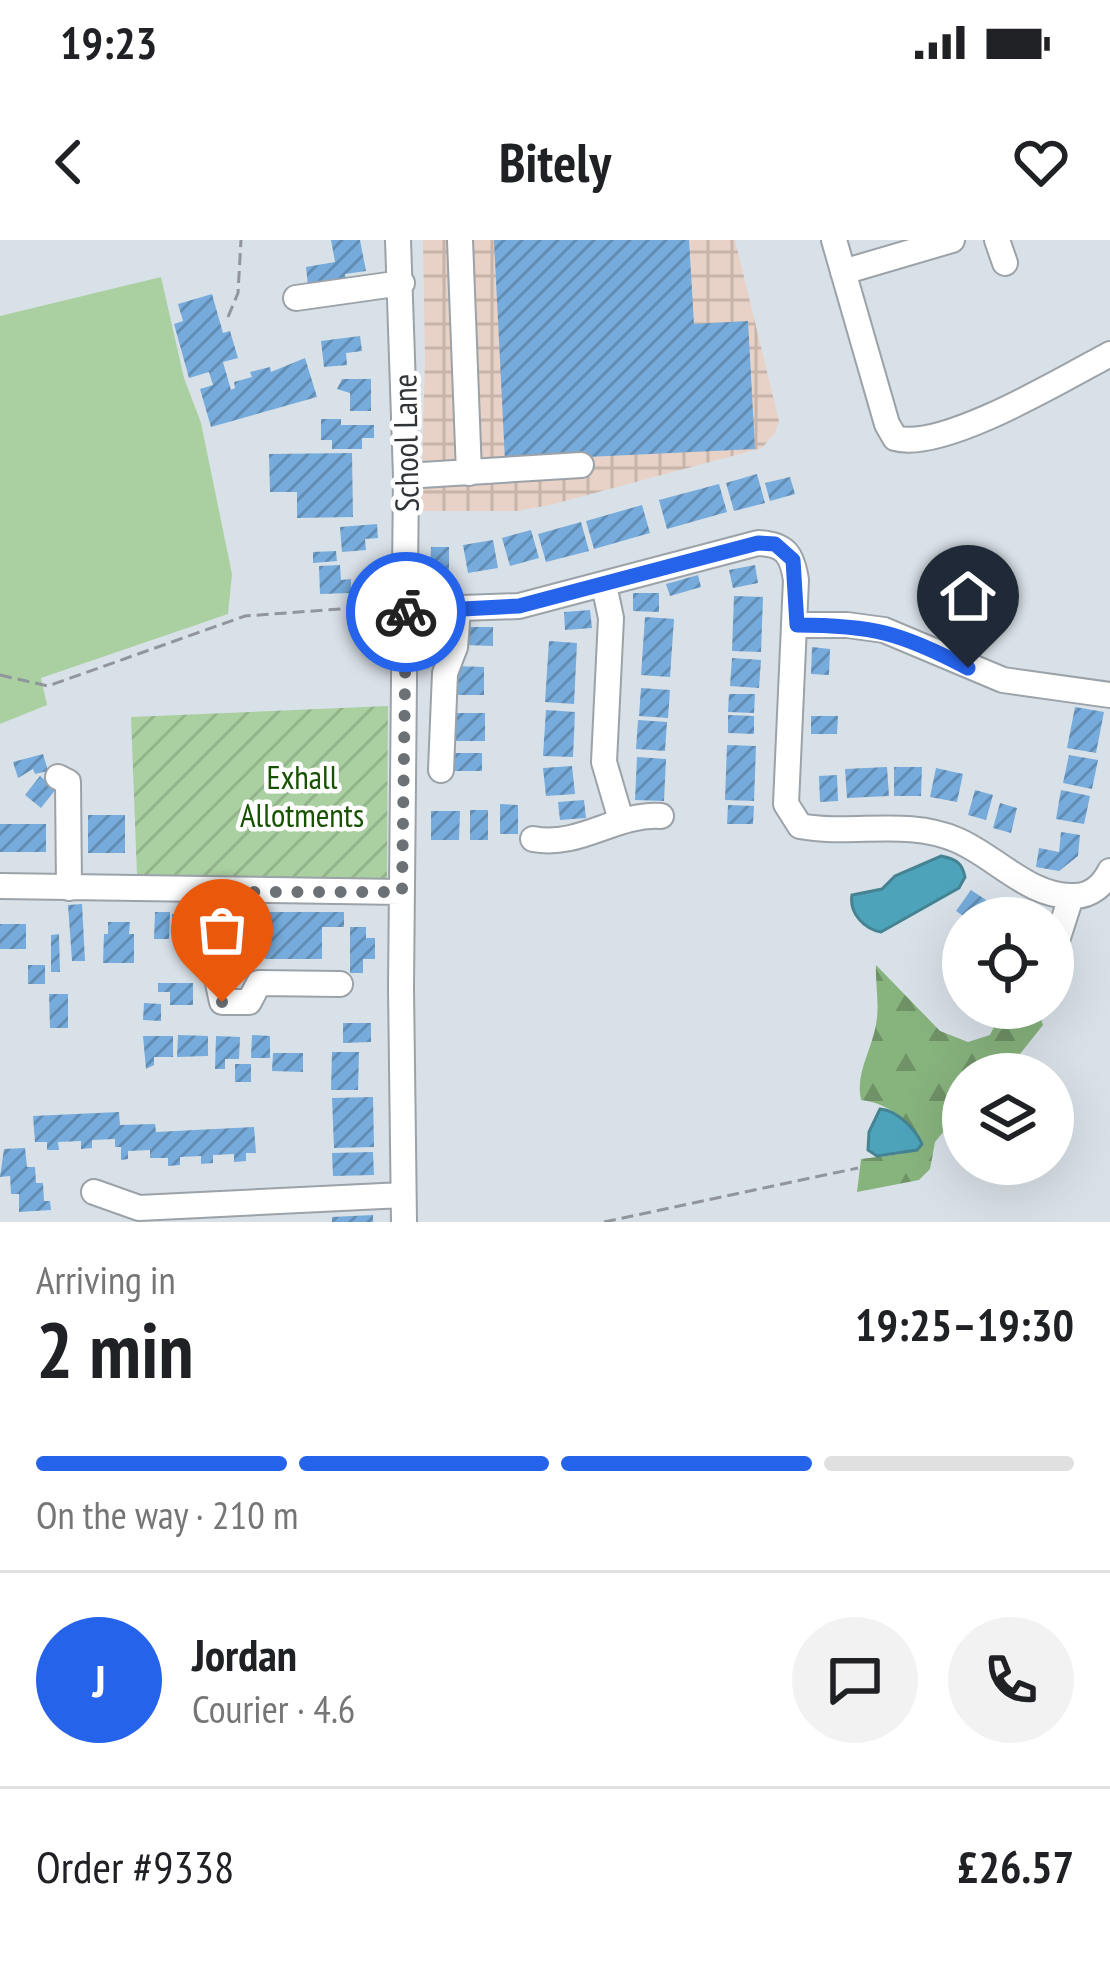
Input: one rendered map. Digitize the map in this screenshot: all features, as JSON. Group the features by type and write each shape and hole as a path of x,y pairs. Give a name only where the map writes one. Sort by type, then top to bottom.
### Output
{"street":[{"name":"School Lane","path":"398,240 406,476 404,1222"},
{"path":"460,240 469,473"},
{"path":"834,240 890,433 902,440 925,439 956,429 1110,354"},
{"path":"843,272 952,240"},
{"path":"296,298 402,284"},
{"path":"406,476 581,465"},
{"path":"406,607 519,606 758,543 775,544 793,560 797,625 786,804 800,826 820,830 906,827 955,838 1019,879 1071,897 1104,884 1110,871"},
{"path":"604,585 611,618 604,762 621,820"},
{"path":"442,770 446,673 458,609"},
{"path":"797,625 884,630 1003,680 1110,695"},
{"path":"58,777 68,782 69,888"},
{"path":"533,839 552,843 578,839 621,820 661,816"},
{"path":"0,886 402,892"},
{"path":"214,892 214,969 222,1002 249,1002 259,983 340,984"},
{"path":"94,1192 139,1208 403,1195"}],"path":[{"path":"228,317 238,293 241,240"},
{"path":"0,675 49,686 244,616 406,607"},
{"path":"604,1222 858,1168"}],"shaded area":[{"path":"423,240 735,240 779,421 775,433 762,448 550,505 517,511 421,511"}],"green space":[{"path":"161,277 184,378 201,423 232,574 228,614 41,678 47,705 0,724 0,316"},
{"name":"Exhall Allotments","path":"388,706 387,880 137,875 131,717"},
{"path":"876,965 940,1031 968,1042 990,1035 993,1029 1040,1029 1021,1053 942,1053 942,1134 935,1142 930,1169 919,1180 857,1192 861,1159 901,1154 922,1144 897,1114 861,1100 862,1071 877,1017"}],"water":[{"path":"941,856 954,860 965,877 959,888 881,932 859,919 852,895 882,889 895,876"},
{"path":"880,1109 911,1127 922,1144 917,1150 877,1156 868,1150 869,1132"}],"building":[{"path":"331,240 360,240 366,271 308,285 306,267 335,262"},
{"path":"494,240 689,240 694,324 748,321 755,449 505,461"},
{"path":"212,294 223,333 230,331 238,358 223,362 231,390 234,382 252,377 250,372 270,367 271,372 305,358 317,397 211,427 200,389 213,385 209,372 189,378 174,324 183,321 178,304"},
{"path":"360,336 362,351 346,353 347,365 324,367 321,341"},
{"path":"342,379 371,379 371,411 350,411 350,393 337,389"},
{"path":"321,419 341,419 341,425 374,425 374,438 362,438 362,449 332,449 332,440 321,440"},
{"path":"352,453 353,517 297,518 297,492 270,492 269,454"},
{"path":"757,474 765,503 734,511 726,483"},
{"path":"790,477 795,494 770,501 765,483"},
{"path":"719,484 727,512 667,529 659,500"},
{"path":"642,505 650,533 594,549 586,521"},
{"path":"581,522 589,551 546,562 538,534"},
{"path":"377,524 378,538 365,539 366,550 342,552 340,527"},
{"path":"531,530 539,558 510,566 502,538"},
{"path":"493,540 498,568 468,573 463,545"},
{"path":"431,547 449,547 449,574 430,573"},
{"path":"336,551 337,561 313,563 313,552"},
{"path":"340,565 341,580 351,579 351,593 320,594 319,566"},
{"path":"755,565 758,583 733,588 729,570"},
{"path":"698,575 701,587 670,596 666,584"},
{"path":"633,593 659,593 659,612 633,611"},
{"path":"734,596 763,597 761,652 732,651"},
{"path":"590,610 592,628 565,630 564,612"},
{"path":"645,617 674,619 670,677 641,675"},
{"path":"467,627 493,627 493,646 466,645"},
{"path":"549,641 577,643 574,704 545,702"},
{"path":"812,647 830,649 829,675 811,674"},
{"path":"732,658 761,660 759,688 730,686"},
{"path":"455,666 484,667 484,695 455,695"},
{"path":"641,688 670,690 668,718 639,716"},
{"path":"729,694 755,694 754,713 728,712"},
{"path":"1075,707 1104,712 1096,753 1067,748"},
{"path":"546,710 575,712 573,757 543,756"},
{"path":"456,713 485,713 485,741 456,741"},
{"path":"728,715 754,716 754,734 728,733"},
{"path":"811,716 838,716 837,734 811,734"},
{"path":"638,720 667,722 665,751 636,749"},
{"path":"727,745 756,746 754,801 725,800"},
{"path":"452,753 482,753 482,771 452,771"},
{"path":"43,754 48,771 35,774 33,769 18,778 13,762"},
{"path":"1069,755 1098,760 1092,789 1063,783"},
{"path":"637,757 666,759 664,801 635,800"},
{"path":"572,766 575,794 546,796 543,768"},
{"path":"887,767 889,796 847,798 845,769"},
{"path":"894,767 922,767 921,796 894,796"},
{"path":"936,768 963,774 957,802 930,797"},
{"path":"837,775 838,801 820,802 819,776"},
{"path":"40,776 56,789 41,808 25,795"},
{"path":"975,790 993,795 986,820 968,815"},
{"path":"1061,790 1090,796 1084,824 1056,819"},
{"path":"584,800 586,818 560,820 558,802"},
{"path":"1000,803 1017,808 1011,833 993,828"},
{"path":"500,804 518,805 518,834 500,834"},
{"path":"728,805 754,806 753,824 727,824"},
{"path":"470,810 488,810 488,840 470,840"},
{"path":"431,811 460,811 459,840 431,840"},
{"path":"88,815 125,815 125,853 88,853"},
{"path":"0,824 46,824 46,852 0,852"},
{"path":"1061,832 1080,835 1078,856 1059,871 1036,867 1039,848 1059,852"},
{"path":"82,904 85,961 72,961 68,905"},
{"path":"155,912 170,912 169,939 154,939"},
{"path":"265,912 344,912 344,927 322,927 322,959 265,959"},
{"path":"224,913 252,913 252,933 243,932 244,940 224,940"},
{"path":"172,914 188,914 189,943 173,943"},
{"path":"108,922 130,922 134,963 103,963"},
{"path":"0,924 26,924 26,949 0,949"},
{"path":"350,927 366,927 366,938 375,938 375,959 363,959 363,973 350,973"},
{"path":"59,934 60,972 51,972 51,935"},
{"path":"28,965 45,965 45,984 28,984"},
{"path":"158,983 193,983 193,1005 170,1005 170,992 158,992"},
{"path":"49,994 68,994 68,1028 50,1028"},
{"path":"144,1003 161,1004 161,1021 143,1020"},
{"path":"343,1023 371,1023 371,1042 343,1043"},
{"path":"178,1035 208,1036 208,1056 177,1057"},
{"path":"252,1035 270,1036 270,1058 251,1058"},
{"path":"143,1036 173,1036 173,1057 154,1057 154,1065 146,1069"},
{"path":"216,1036 240,1037 239,1059 225,1059 225,1069 215,1069"},
{"path":"332,1052 359,1052 358,1090 331,1090"},
{"path":"273,1053 303,1053 303,1072 272,1071"},
{"path":"235,1064 251,1064 251,1082 235,1082"},
{"path":"373,1097 374,1147 334,1148 332,1098"},
{"path":"119,1112 120,1125 155,1124 156,1132 254,1127 256,1153 246,1153 246,1161 234,1162 234,1154 213,1155 213,1163 201,1164 201,1156 180,1157 180,1165 168,1166 168,1158 150,1158 150,1150 128,1151 128,1159 121,1160 115,1139 92,1140 92,1148 81,1149 81,1141 58,1142 59,1150 47,1150 47,1142 35,1142 33,1116"},
{"path":"25,1148 27,1167 35,1167 36,1183 43,1183 44,1201 50,1201 51,1210 19,1212 19,1194 11,1194 10,1176 0,1177 4,1149"},
{"path":"373,1152 374,1175 333,1176 332,1153"},
{"path":"373,1215 373,1222 332,1222 332,1217"}],"way so far":[{"path":"222,1002 214,969 214,892 402,892 406,612"}],"route":[{"path":"406,612 519,606 758,543 775,544 793,560 797,625 884,630 916,640 968,668"}]}
